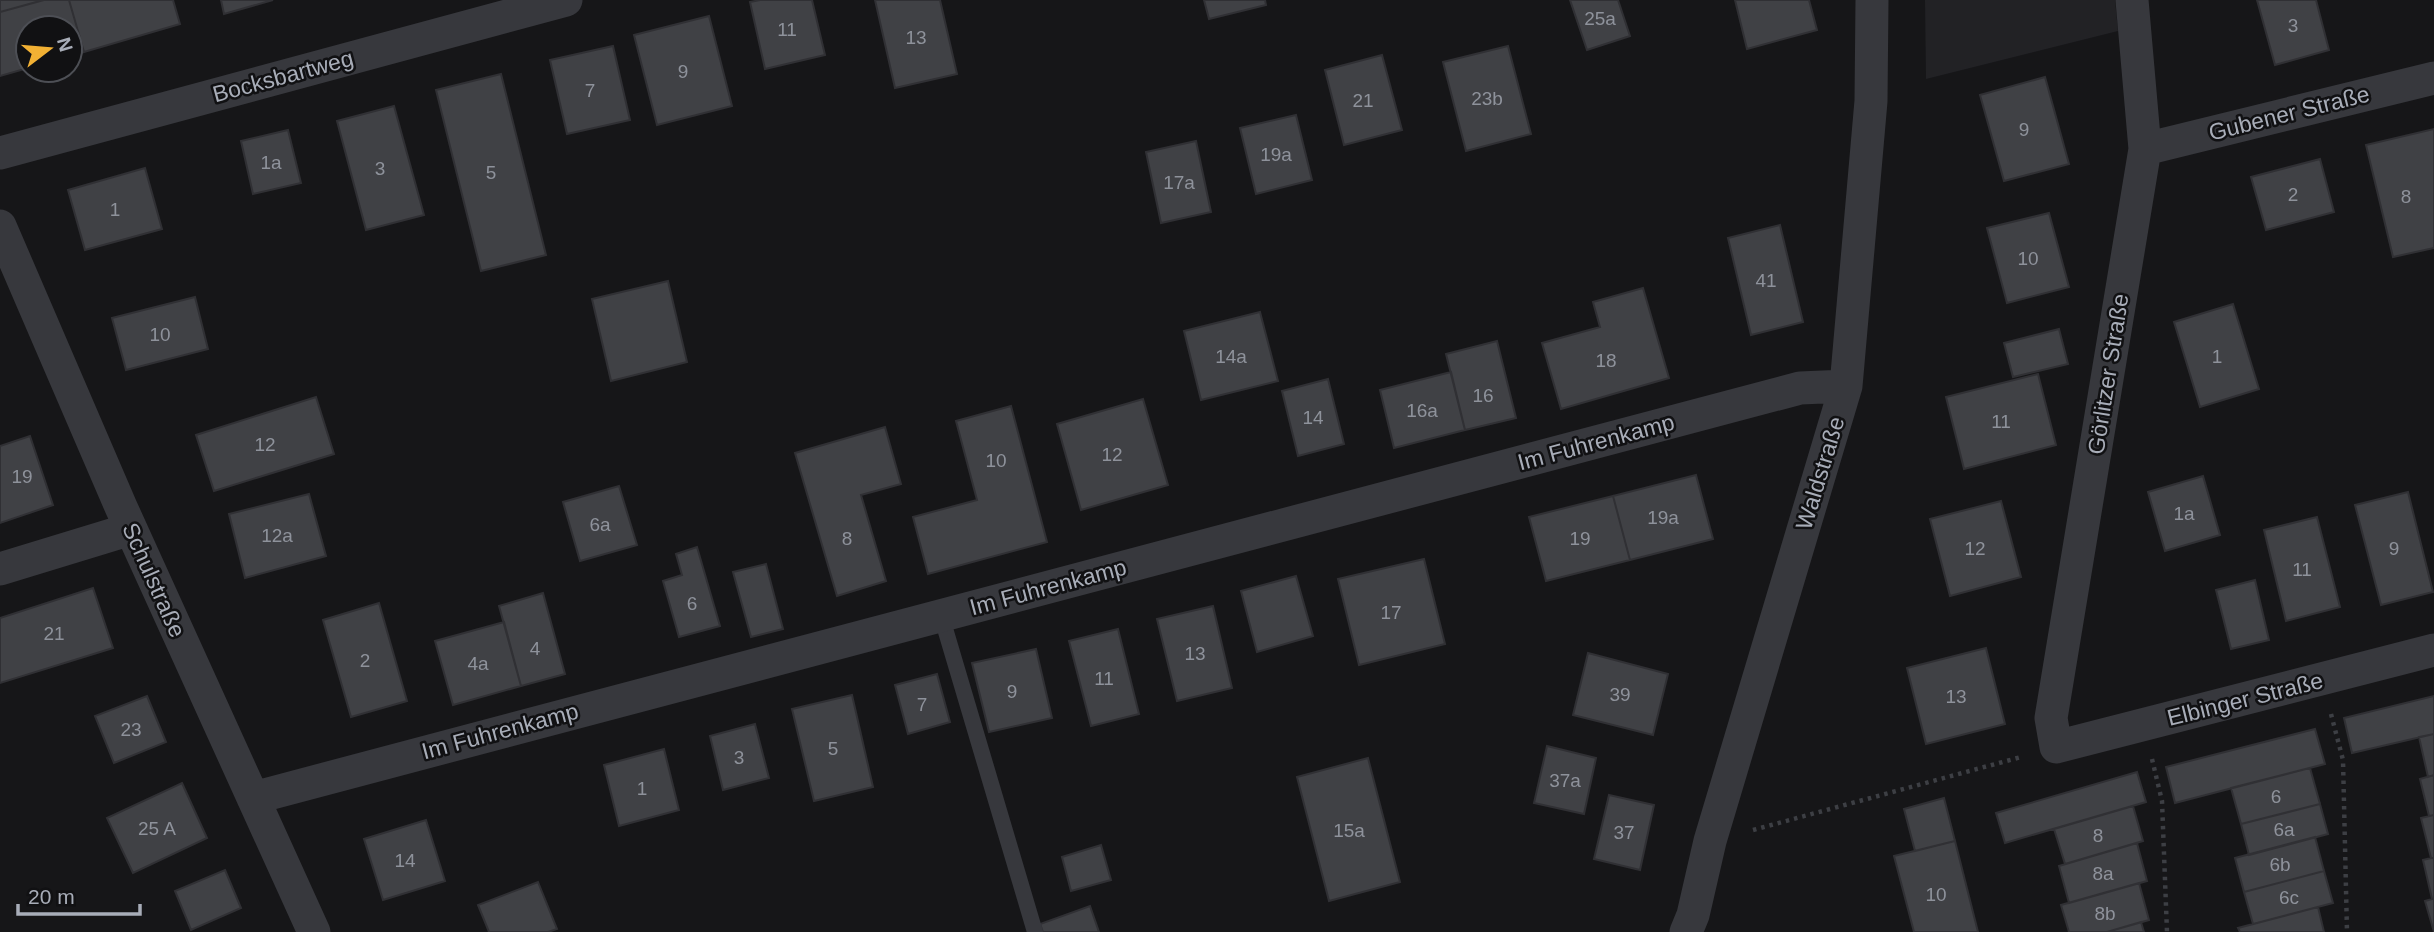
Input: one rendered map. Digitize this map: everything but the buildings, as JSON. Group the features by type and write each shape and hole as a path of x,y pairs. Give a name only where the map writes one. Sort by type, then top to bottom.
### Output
{"street":[{"name":"Bocksbartweg","path":"0,152 566,0"},
{"name":"Waldstraße","path":"1686,932 1693,915 1710,841 1846,386 1871,101 1872,0"},
{"name":"Görlitzer Straße","path":"2056,747 2051,718 2145,149 2132,0"},
{"name":"Gubener Straße","path":"2145,149 2434,78"},
{"name":"Schulstraße","path":"0,226 131,529 314,932"},
{"name":"Im Fuhrenkamp","path":"253,798 1800,388 1846,386"},
{"path":"0,569 131,529"},
{"name":"Elbinger Straße","path":"2056,747 2434,650"}],"lane":[{"path":"941,615 1035,932"}],"path":[{"path":"2330,710 2343,760 2347,932"},
{"path":"1710,841 2056,747"},
{"path":"2151,755 2162,800 2167,932"}],"shaded area":[{"path":"1925,0 2115,0 2118,31 1926,79"}]}
